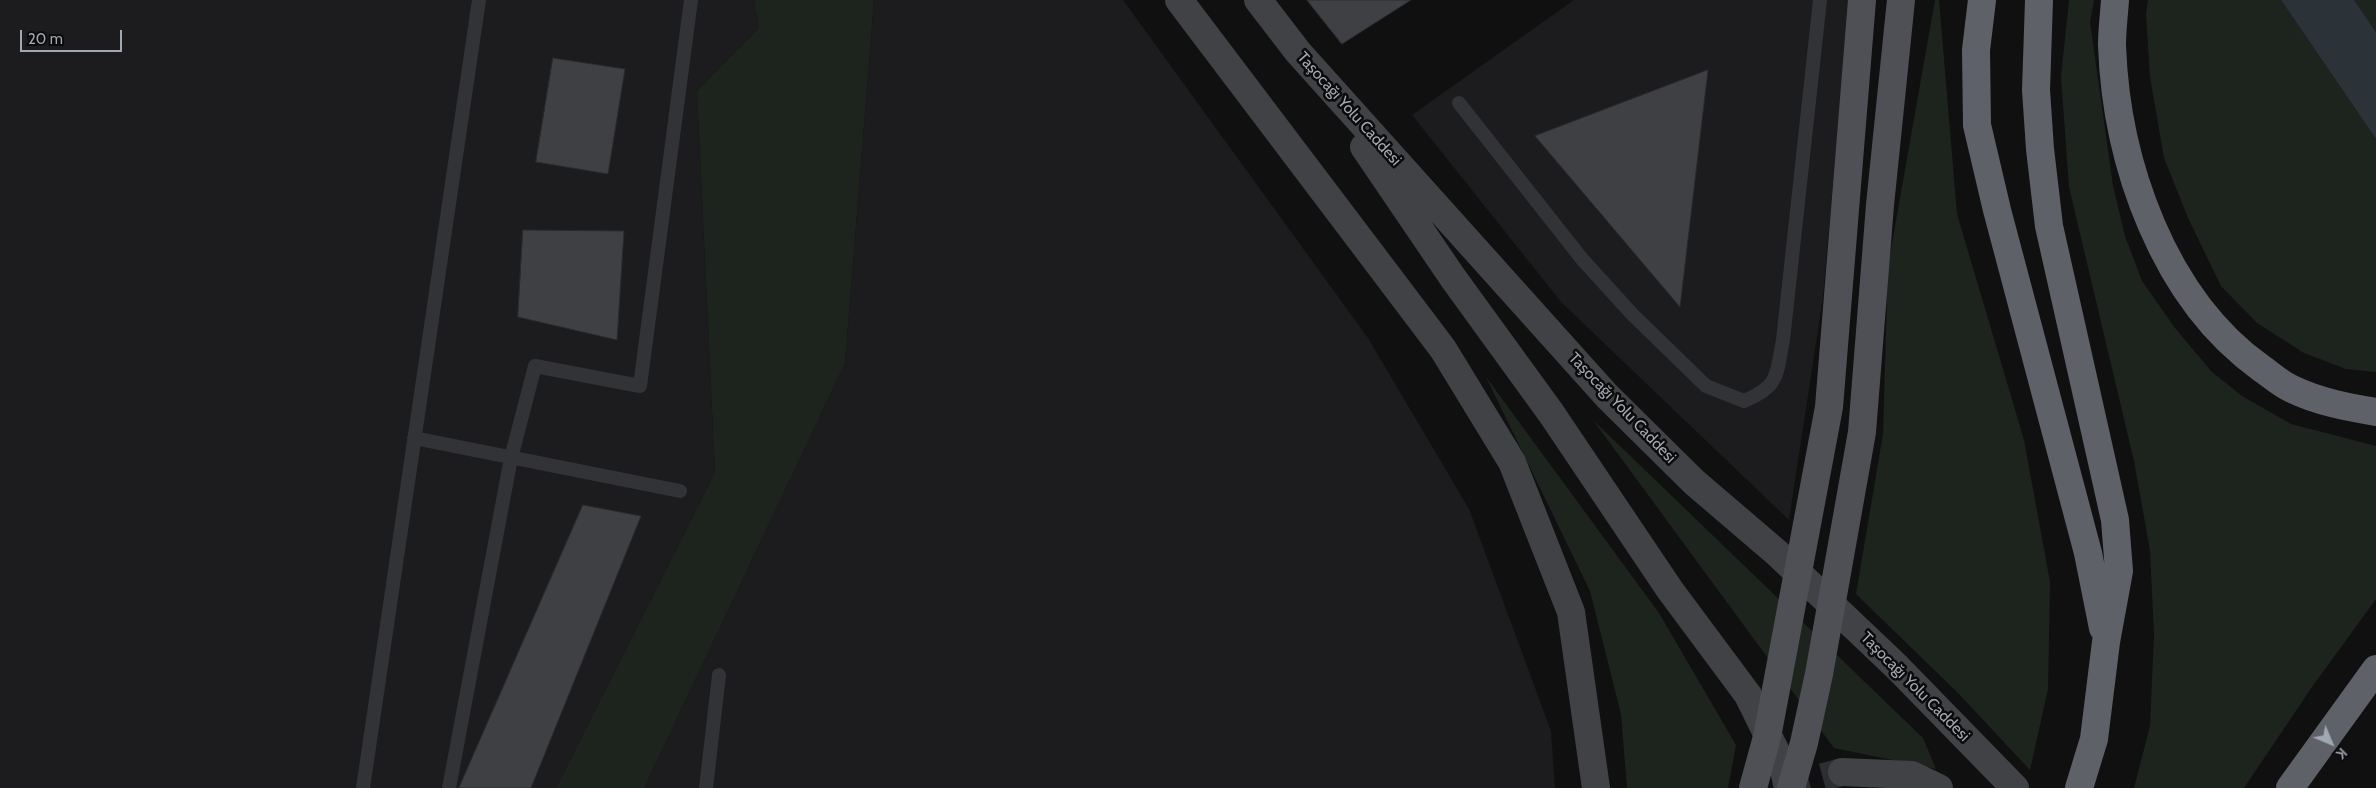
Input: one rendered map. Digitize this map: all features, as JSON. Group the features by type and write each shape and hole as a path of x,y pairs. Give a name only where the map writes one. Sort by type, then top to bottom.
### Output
{"highway":[{"path":"1982,0 1976,50 1977,125 2004,237 2086,543 2106,642"},
{"path":"2039,0 2036,90 2048,226 2115,520 2119,571 2106,642 2094,739 2079,788"},
{"path":"2115,0 2112,45 2116,82 2122,121 2139,192 2162,250 2197,306 2245,356 2291,389 2332,405 2376,412"},
{"path":"2290,788 2376,669"}],"main road":[{"path":"1179,0 1443,349 1512,462 1571,612 1596,788"},
{"name":"Taşocağı Yolu Caddesi","path":"1258,0 1298,52 1607,396 1694,482 1777,553 1897,667 2015,788"},
{"path":"1753,788 1767,737 1829,407 1862,0"},
{"path":"1790,788 1804,743 1818,674 1862,432 1880,205 1901,0"},
{"path":"1298,52 1453,278 1551,413 1670,590 1748,695 1783,766 1790,788"},
{"path":"1842,772 1912,775 1939,788"}],"lane":[{"path":"363,788 479,0"},
{"path":"449,788 511,458 534,366 640,386 691,0"},
{"path":"1459,103 1582,259 1632,314 1706,386 1744,401 1763,393 1775,380 1782,340 1820,0"},
{"path":"414,438 680,491"},
{"path":"706,788 719,675"}],"shaded area":[{"path":"0,0 754,0 759,28 697,91 715,473 556,788 0,788"},
{"path":"754,0 874,0 845,363 644,788 556,788 715,473 697,91 759,28"},
{"path":"874,0 1123,0 1368,338 1469,509 1551,731 1555,788 644,788 845,363"},
{"path":"1574,0 1849,0 1823,297 1789,520 1562,303 1412,115"},
{"path":"1935,0 1939,0 1957,214 2024,440 2050,582 2048,689 2030,770 1958,693 1856,594 1883,434 1888,266"},
{"path":"2069,0 2094,0 2090,22 2113,186 2125,236 2142,281 2175,328 2211,371 2242,396 2291,424 2376,446 2376,599 2312,687 2244,788 2134,788 2150,726 2154,635 2150,550 2134,461 2069,187 2061,77"},
{"path":"2148,0 2281,0 2376,139 2376,372 2346,369 2304,353 2257,323 2221,286 2188,218 2164,158 2150,77 2146,14"},
{"path":"2281,0 2354,0 2376,32 2376,139"},
{"path":"2354,0 2376,0 2376,32"},
{"path":"1486,377 1659,613 1736,745 1728,788 1627,788 1621,714 1590,591"},
{"path":"1593,420 1923,738 1936,769 1834,748"}],"building":[{"path":"1307,0 1411,0 1342,44"},
{"path":"553,58 625,69 608,174 536,162"},
{"path":"1708,70 1680,307 1535,136"},
{"path":"523,230 624,231 617,340 518,317"},
{"path":"583,505 641,516 531,788 459,788"}],"tunnel":[{"path":"1782,788 1842,772"}]}
